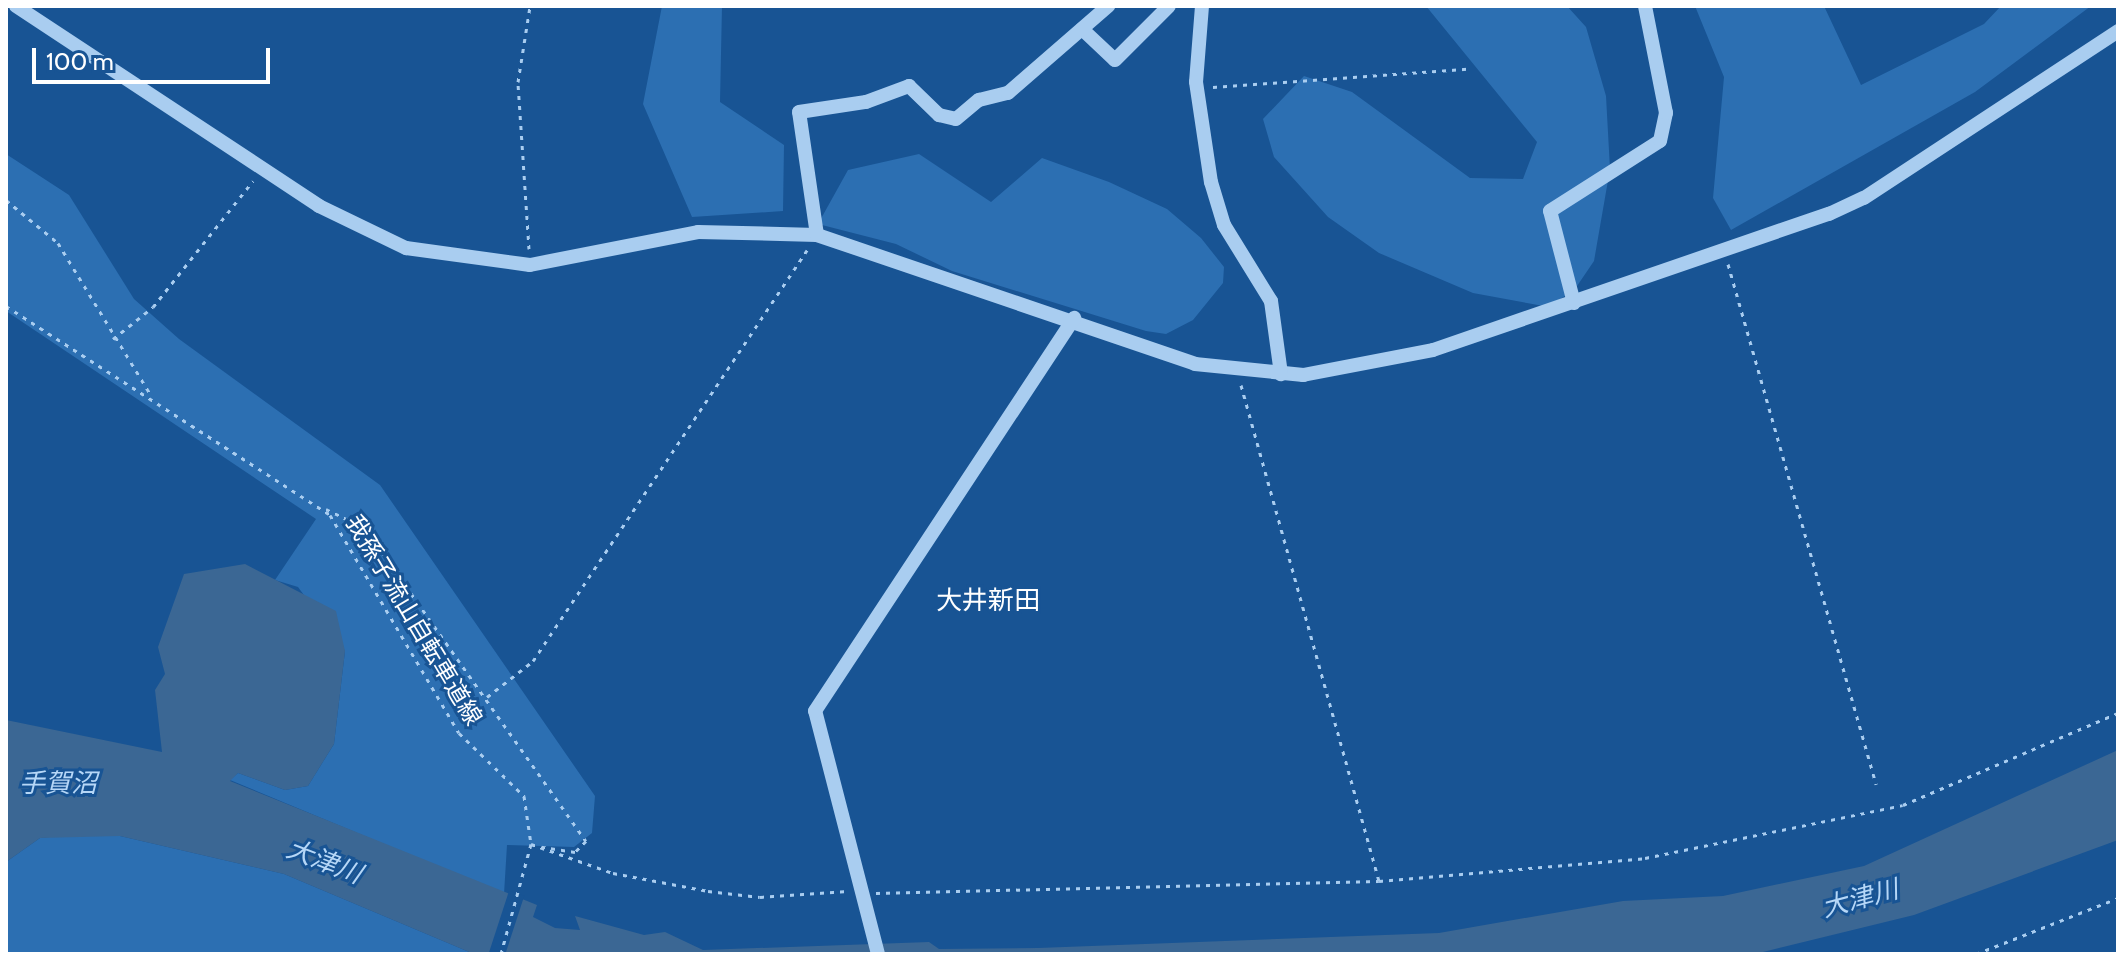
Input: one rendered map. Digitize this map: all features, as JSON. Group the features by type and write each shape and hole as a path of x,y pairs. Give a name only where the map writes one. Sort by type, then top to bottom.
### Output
{"street":[{"path":"16,6 263,169 377,238 438,257 530,265 734,229 817,235 1074,318 1195,364 1242,373 1281,374 1389,362 1725,253 1864,198 2118,31"},
{"path":"817,235 799,112 866,102 909,86 939,115 956,119 979,100 1008,93 1108,6"},
{"path":"1082,29 1115,60 1169,6"},
{"path":"1202,6 1197,88 1224,225 1271,301 1281,374"},
{"path":"1574,303 1550,211 1660,141 1666,113 1645,6"},
{"path":"878,954 816,733 821,693 1074,318"}],"path":[{"path":"530,6 518,82 530,265"},
{"path":"1197,88 1467,69"},
{"path":"113,339 153,307 263,169"},
{"path":"6,200 58,243 113,339 150,394"},
{"path":"487,697 533,661 817,235"},
{"path":"1725,253 1876,784"},
{"name":"我孫子流山自転車道線","path":"6,306 150,394 320,505 459,733 524,796 531,844 501,954"},
{"path":"1242,373 1379,881"},
{"path":"320,505 365,528 586,841 575,852 531,844"},
{"path":"531,844 613,873 708,891 861,892 929,897 1379,881 1645,858 1903,805 2118,713"},
{"path":"1976,954 2118,898"}],"shaded area":[{"path":"662,6 722,6 720,102 784,145 783,211 692,217 643,104"},
{"path":"1426,6 1567,6 1586,27 1606,96 1610,169 1594,261 1575,289 1549,307 1473,293 1379,253 1328,217 1274,157 1263,119 1304,76 1352,92 1470,178 1523,179 1537,142"},
{"path":"1695,6 1824,6 1861,85 1984,24 2001,6 2091,6 1975,92 1731,230 1713,198 1724,77"},
{"path":"6,154 69,195 134,299 179,339 380,485 595,796 592,833 574,847 507,845 504,894 230,780 238,773 285,790 308,786 334,744 345,651 298,587 275,580 316,519 6,311"},
{"path":"919,154 991,202 1042,158 1109,182 1167,209 1201,238 1224,267 1223,283 1193,320 1166,334 1146,331 952,271 896,244 818,224 848,170"},
{"path":"77,834 120,836 284,874 474,954 6,954 6,862 40,838"}],"water":[{"path":"245,564 336,611 345,651 334,744 308,786 285,790 238,773 230,781 537,905 533,917 555,928 580,930 575,916 644,935 665,932 703,950 929,942 939,949 1038,948 1439,933 1623,901 1723,896 1864,866 2118,750 2118,840 1914,915 1755,954 474,954 284,874 120,836 40,838 6,862 6,720 162,752 155,690 165,674 158,647 184,574"}],"pier":[{"path":"509,891 524,896 505,954 489,953"}],"district":[{"name":"大井新田","path":"988,601"}],"water label":[{"name":"手賀沼","path":"58,784"},
{"name":"大津川","path":"324,862"},
{"name":"大津川","path":"1860,899"}]}
